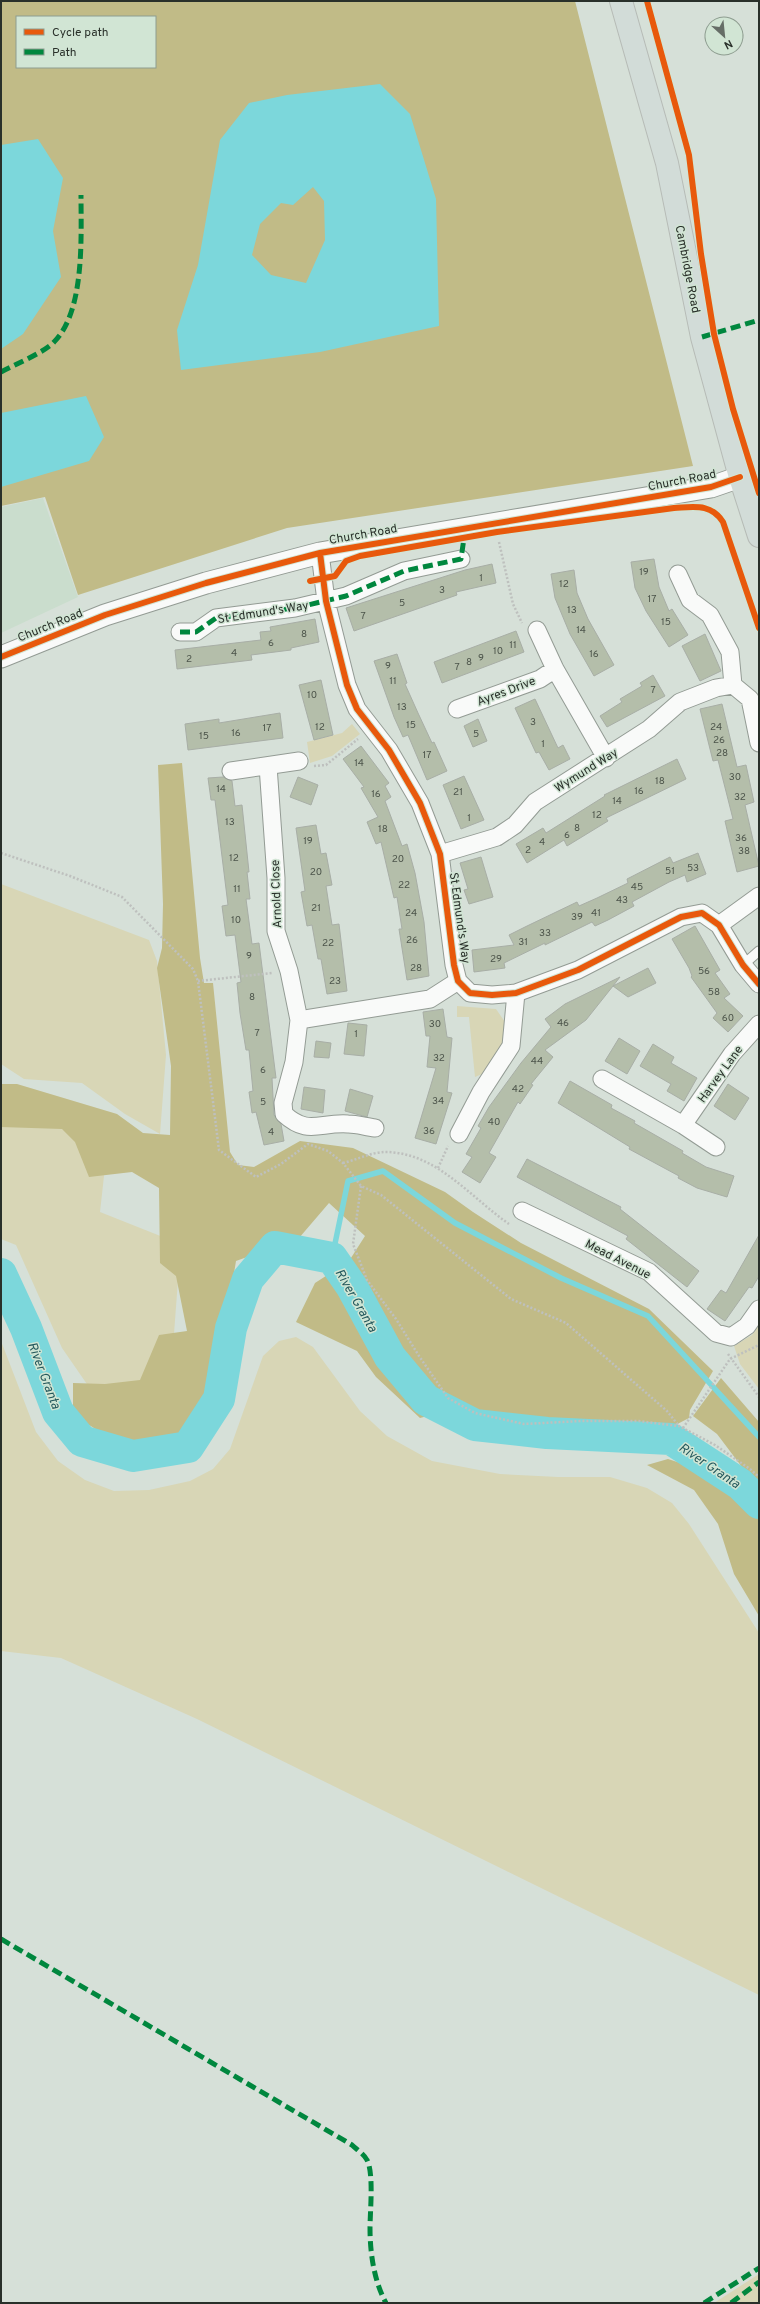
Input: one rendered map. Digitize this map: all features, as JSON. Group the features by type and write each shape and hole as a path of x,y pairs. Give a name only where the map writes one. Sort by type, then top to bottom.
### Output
{"highway":[{"name":"Cambridge Road","path":"621,1 667,163 702,337 740,477 759,536"}],"street":[{"name":"Church Road","path":"1,657 105,615 206,583 320,553 705,488 740,477"},
{"name":"St Edmund's Way","path":"320,553 326,601 347,685 357,709 389,750 420,803 440,854 454,965 458,981 470,993 492,995 516,994 578,970 681,917 702,913 719,925 743,965 759,984"},
{"name":"St Edmund's Way","path":"180,632 196,632 216,618 295,608 346,596 404,571 461,559"},
{"path":"678,574 690,600 710,615 730,652 733,685 750,699 759,743"},
{"path":"537,630 555,669 606,758"},
{"name":"Ayres Drive","path":"457,710 540,679 555,669"},
{"name":"Wymund Way","path":"440,854 497,837 515,825 542,798 649,729 680,702 716,688 733,685"},
{"path":"231,771 299,760"},
{"name":"Arnold Close","path":"268,766 276,878 276,932 289,971 299,1020 294,1062 283,1103 284,1114 294,1123 305,1127 348,1124 375,1128"},
{"path":"719,925 759,896"},
{"path":"299,1020 430,999 458,981"},
{"path":"459,1134 482,1092 511,1046 516,994"},
{"name":"Harvey Lane","path":"683,1125 732,1054 759,1024"},
{"path":"602,1079 683,1125 716,1147"},
{"name":"Mead Avenue","path":"522,1211 649,1272 716,1333 731,1337 747,1326 759,1309"}],"lane":[{"path":"743,965 759,951"}],"path":[{"path":"499,540 512,604 524,628 537,630"},
{"path":"299,760 311,766 326,765 371,728"},
{"path":"1,853 70,876 122,896 188,962 198,981 219,1150 256,1176 281,1164 308,1144 328,1151 343,1163 361,1186 381,1195 510,1299 566,1323 667,1411 679,1426"},
{"path":"198,981 289,971"},
{"path":"438,1168 448,1146 459,1134"},
{"path":"361,1186 353,1244 367,1280 396,1319 448,1398 475,1413 524,1424 581,1421 639,1421 679,1426 716,1445 750,1469 759,1478"},
{"path":"683,1428 730,1359 759,1345"}],"shaded area":[{"path":"1,1 575,1 693,466 287,528 78,595 45,497 1,506"},
{"path":"43,498 78,597 1,633 1,507"},
{"path":"352,724 360,734 332,756 310,763 307,742 342,733"},
{"path":"182,763 200,958 204,983 213,983 230,1152 238,1165 254,1167 300,1141 353,1148 445,1192 521,1243 649,1309 713,1371 690,1410 689,1418 660,1433 520,1426 450,1410 420,1418 376,1377 357,1351 296,1322 315,1283 349,1261 365,1236 329,1203 299,1238 236,1261 217,1377 202,1413 187,1434 123,1446 73,1415 73,1383 105,1384 140,1380 159,1335 187,1331 176,1276 160,1263 159,1188 132,1172 89,1177 75,1142 62,1129 1,1127 1,1084 17,1084 117,1114 143,1133 170,1135 171,1066 157,968 162,948 163,904 158,765"},
{"path":"1,884 149,940 157,961 166,1055 160,1134 125,1114 82,1083 24,1079 1,1064"},
{"path":"457,1006 496,1009 505,1022 505,1042 482,1074 475,1077 469,1017 457,1017"},
{"path":"1,1116 63,1125 106,1158 100,1212 173,1241 180,1253 174,1334 154,1393 100,1403 62,1348 16,1245 1,1239"},
{"path":"759,1325 759,1389 740,1364 734,1346 752,1335"},
{"path":"296,1337 313,1347 360,1411 387,1436 432,1461 500,1474 558,1477 610,1477 647,1488 672,1503 689,1524 759,1633 759,1995 197,1719 61,1658 1,1651 1,1341 36,1432 58,1461 85,1480 114,1491 149,1490 190,1481 213,1469 230,1449 263,1356 279,1341"},
{"path":"721,1378 759,1422 759,1616 734,1574 718,1524 694,1490 647,1465 668,1459 723,1477 748,1475 717,1434 693,1416"},
{"path":"759,2274 759,2303 714,2303"}],"water":[{"path":"380,84 410,114 436,199 439,326 320,352 181,370 177,330 198,265 220,140 249,103 287,95","holes":["313,187 324,201 325,240 306,283 271,275 252,255 260,224 281,203 293,205"]},
{"path":"38,139 63,178 53,231 61,277 23,334 1,349 1,145"},
{"path":"86,396 104,437 89,461 1,487 1,413"}],"building":[{"path":"654,559 659,587 669,611 672,609 688,635 669,647 646,611 635,588 631,562"},
{"path":"492,564 496,583 456,592 457,595 354,631 346,608 465,570"},
{"path":"574,570 577,593 588,619 614,665 594,676 570,634 555,598 551,574"},
{"path":"315,619 319,642 291,648 291,650 251,655 252,660 177,669 175,650 261,640 260,632 271,631 270,627"},
{"path":"516,631 524,652 442,683 434,662"},
{"path":"705,634 721,671 700,681 682,646"},
{"path":"397,654 407,683 405,684 432,743 434,742 447,771 427,780 408,735 403,737 394,717 374,661"},
{"path":"653,675 665,696 607,727 600,716 622,702 620,699 642,686 640,683"},
{"path":"321,680 333,735 314,740 299,685"},
{"path":"535,699 558,748 563,745 570,759 549,770 539,752 536,753 515,708"},
{"path":"722,704 737,767 746,765 754,802 745,805 759,866 737,872 725,821 733,819 718,760 713,761 700,709"},
{"path":"280,713 283,738 188,750 185,724 219,719 219,723"},
{"path":"478,719 487,741 473,747 464,726"},
{"path":"361,746 389,783 385,786 391,797 385,801 402,846 407,844 415,873 424,922 429,976 407,980 399,929 402,929 397,897 394,898 381,842 376,844 367,822 378,817 361,788 364,787 343,759"},
{"path":"677,759 686,779 606,818 608,821 567,846 564,840 527,863 516,844 543,828 546,833 605,796 604,795"},
{"path":"464,776 484,820 461,829 443,785"},
{"path":"223,777 232,781 235,806 242,805 249,872 247,872 250,899 246,899 252,944 259,943 276,1078 272,1078 274,1115 281,1124 284,1141 264,1145 256,1112 252,1113 249,1092 253,1091 249,1050 246,1050 240,1013 237,983 241,982 235,935 226,936 222,906 228,905 215,800 211,800 208,778"},
{"path":"298,777 318,785 311,805 290,797"},
{"path":"316,825 321,854 326,853 332,885 326,886 332,925 339,924 347,991 327,994 321,959 318,959 312,925 307,926 301,892 305,891 296,828"},
{"path":"698,853 706,874 687,882 685,875 669,882 632,902 634,906 608,920 595,926 592,922 545,945 545,943 504,963 505,968 474,972 472,950 514,945 509,935 577,902 579,906 628,883 627,879 670,857 673,863"},
{"path":"481,857 493,897 469,904 464,890 468,889 460,863"},
{"path":"695,926 720,970 715,973 730,994 724,998 743,1016 728,1032 713,1018 717,1013 691,977 689,968 672,939"},
{"path":"648,968 656,983 628,997 613,986"},
{"path":"620,977 586,1020 545,1050 553,1057 531,1084 533,1085 520,1104 518,1102 489,1153 496,1157 480,1183 462,1172 472,1157 466,1154 481,1128 478,1126 489,1107 521,1063 551,1027 545,1019 565,1004"},
{"path":"443,1009 447,1037 452,1038 447,1092 452,1093 436,1144 415,1138 436,1068 427,1067 430,1036 426,1036 423,1012"},
{"path":"348,1023 367,1025 364,1056 344,1054"},
{"path":"619,1038 640,1051 627,1074 605,1061"},
{"path":"316,1041 331,1043 329,1058 314,1057"},
{"path":"653,1044 674,1057 671,1063 697,1078 684,1101 667,1091 671,1084 640,1066"},
{"path":"570,1081 612,1105 611,1108 635,1121 634,1123 683,1151 682,1153 706,1167 734,1176 727,1197 697,1188 678,1178 679,1176 629,1149 630,1147 558,1103"},
{"path":"728,1084 749,1098 735,1120 714,1106"},
{"path":"304,1087 325,1090 323,1113 301,1109"},
{"path":"350,1089 373,1096 367,1117 345,1111"},
{"path":"527,1159 621,1207 620,1209 699,1271 687,1287 626,1239 628,1236 517,1177"},
{"path":"759,1235 759,1276 752,1288 749,1287 725,1321 707,1309 721,1290 726,1293"}],"waterway":[{"path":"332,1258 348,1181 383,1171 455,1223 561,1278 648,1316 759,1437"},
{"name":"River Granta","path":"1,1274 26,1328 58,1412 82,1441 133,1456 188,1447 219,1399 231,1328 248,1279 275,1247 332,1258 352,1287 390,1357 426,1400 475,1425 547,1433 671,1439 740,1484 759,1503"}],"marked path":[{"path":"1,372 50,346 64,329 71,312 79,273 81,252 81,195"},
{"path":"702,337 759,320"},
{"path":"180,632 196,632 216,618 295,608 346,596 404,571 461,559 464,538"},
{"path":"1,1939 352,2145 362,2154 367,2160 370,2174 370,2228 372,2257 378,2286 386,2303"},
{"path":"704,2303 759,2268"},
{"path":"731,2303 759,2282"}],"cycle path":[{"path":"647,1 689,155 701,254 714,334 733,409 759,493"},
{"path":"1,657 105,615 206,583 320,553 711,487 740,477"},
{"path":"310,581 335,576 346,561 360,556 497,532 674,508 695,507 707,509 713,512 723,522 759,628"},
{"path":"320,553 326,601 347,685 357,709 389,750 420,803 440,854 454,965 458,981 470,993 492,995 516,993 578,970 681,917 702,913 719,925 743,965 759,984"}]}
